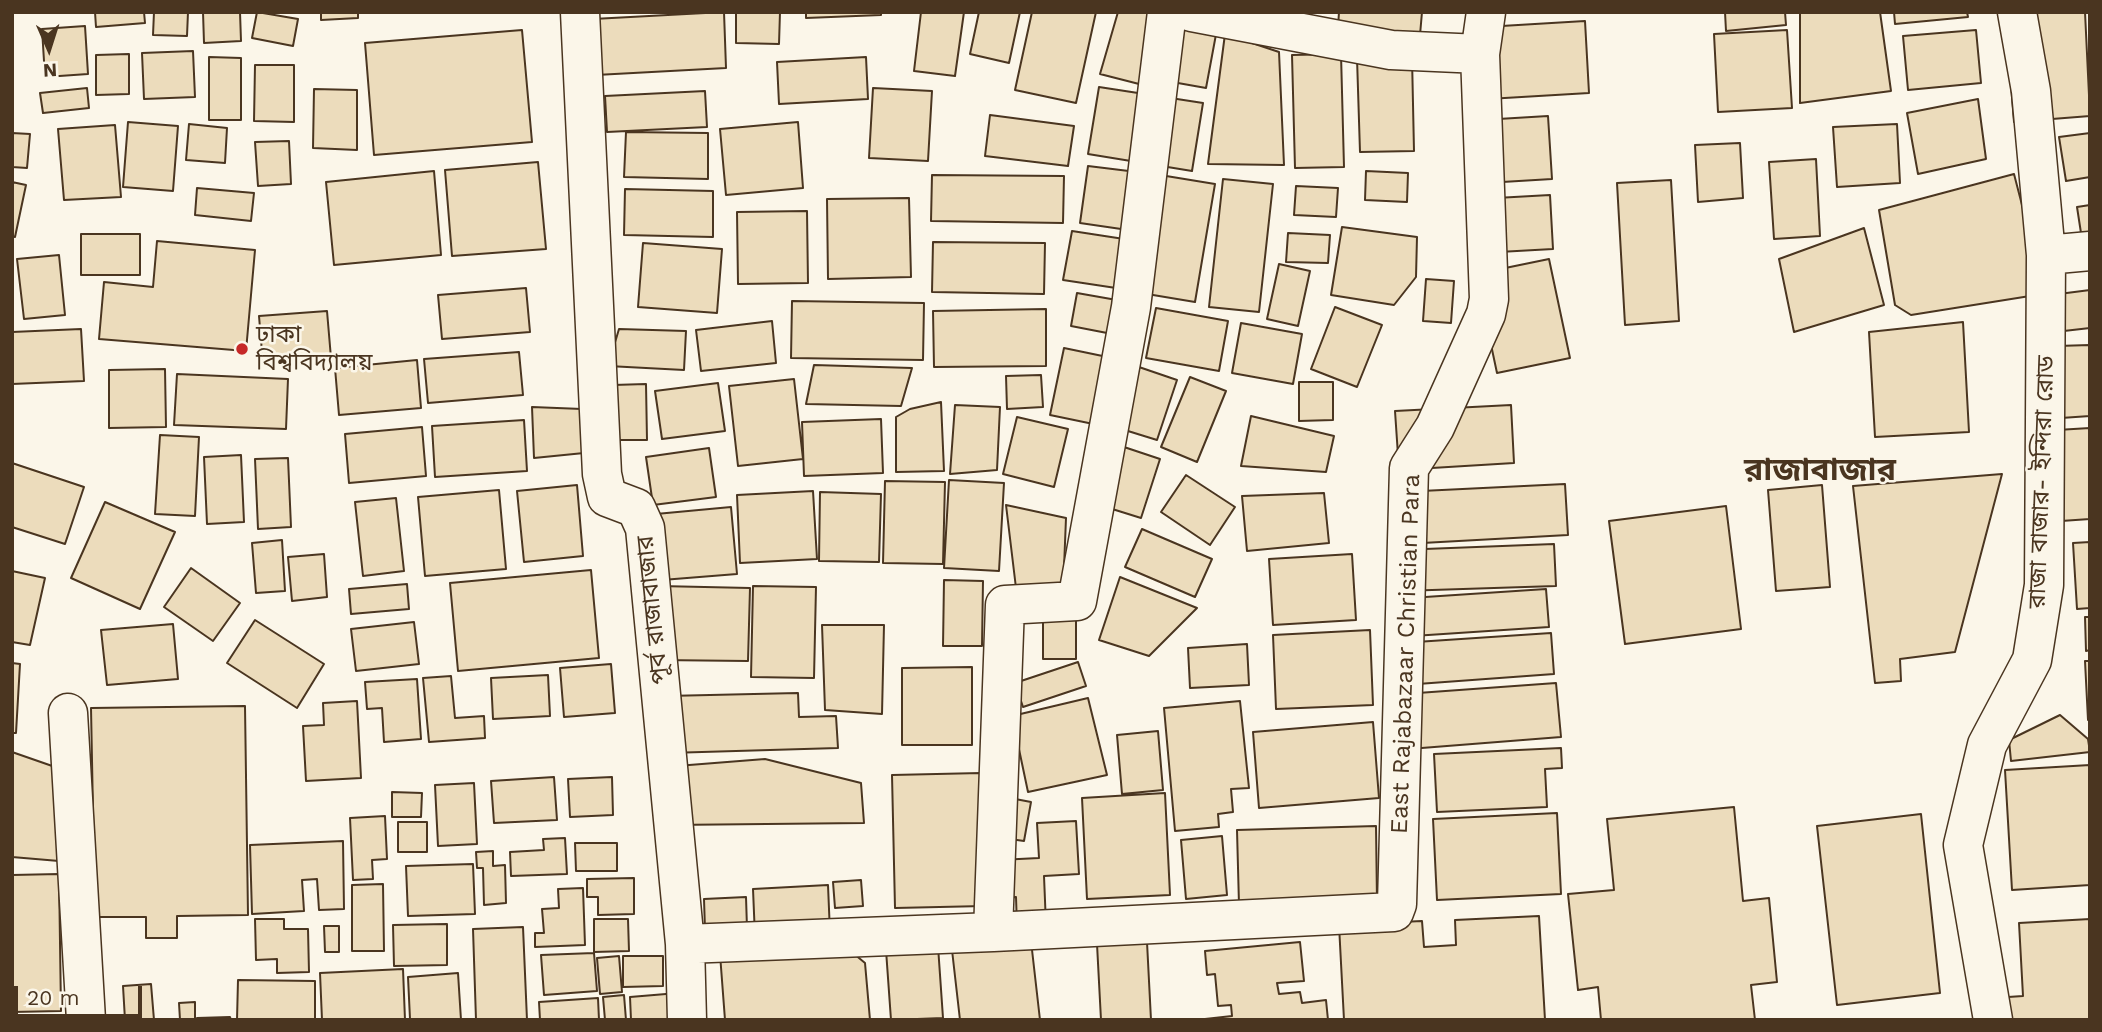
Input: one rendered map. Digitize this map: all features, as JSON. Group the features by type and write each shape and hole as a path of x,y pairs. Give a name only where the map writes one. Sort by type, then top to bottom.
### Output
{"street":[{"name":"পূর্ব রাজাবাজার","path":"580,12 602,474 607,496 636,508 645,528 685,944 687,1020"},
{"path":"993,932 1005,605 1077,601 1131,307 1167,12"},
{"path":"1192,12 1391,50 1480,54"},
{"name":"East Rajabazaar Christian Para","path":"685,944 1394,912 1397,904 1409,468 1435,427 1486,314 1489,299 1480,54 1486,12"},
{"name":"রাজা বাজার- ইন্দিরা রোড","path":"1993,1020 1963,845 1987,745 2032,660 2044,585 2046,255 2031,91 2017,12"},
{"path":"2046,255 2090,251"},
{"path":"68,713 86,1020"}],"building":[{"path":"95,12 144,12 145,23 96,27"},
{"path":"154,12 188,12 187,36 153,35"},
{"path":"203,12 240,12 241,41 204,43"},
{"path":"257,12 298,19 293,46 252,38"},
{"path":"321,12 358,12 358,18 321,20"},
{"path":"724,12 726,68 596,75 593,19"},
{"path":"736,12 780,12 779,44 736,43"},
{"path":"806,12 881,12 881,15 806,18"},
{"path":"921,12 964,12 955,76 914,71"},
{"path":"979,12 1020,12 1009,63 970,54"},
{"path":"1032,12 1096,12 1076,103 1015,90"},
{"path":"1118,12 1158,12 1143,85 1100,74"},
{"path":"1339,12 1422,12 1420,35 1338,27"},
{"path":"1725,12 1785,12 1786,25 1726,31"},
{"path":"1800,12 1880,12 1891,91 1800,103"},
{"path":"1894,12 1967,12 1968,17 1895,24"},
{"path":"2005,12 2085,12 2090,116 2014,122"},
{"path":"1172,21 1217,29 1206,88 1161,80"},
{"path":"1585,21 1589,93 1471,100 1468,28"},
{"path":"85,26 88,74 45,77 42,29"},
{"path":"522,30 532,142 374,155 365,43"},
{"path":"1787,30 1792,108 1718,112 1714,34"},
{"path":"1976,30 1981,83 1908,90 1903,36"},
{"path":"1225,34 1279,52 1284,165 1208,164"},
{"path":"193,51 195,97 144,99 142,53"},
{"path":"129,54 129,94 96,95 96,55"},
{"path":"1341,54 1344,167 1295,168 1292,55"},
{"path":"209,57 241,58 241,120 209,120"},
{"path":"866,57 868,99 779,104 777,62"},
{"path":"1412,57 1414,151 1360,152 1357,58"},
{"path":"255,65 294,65 294,122 254,121"},
{"path":"1099,87 1203,103 1192,171 1088,154"},
{"path":"87,88 89,108 43,113 40,93"},
{"path":"873,88 932,91 928,161 869,158"},
{"path":"314,89 357,90 357,150 313,148"},
{"path":"705,91 707,127 607,132 605,96"},
{"path":"1978,99 1986,159 1918,174 1907,113"},
{"path":"990,115 1074,126 1068,166 985,156"},
{"path":"1548,116 1552,179 1469,184 1465,121"},
{"path":"128,122 178,126 173,191 123,187"},
{"path":"798,122 803,188 726,195 720,129"},
{"path":"189,124 227,128 225,163 186,160"},
{"path":"1897,124 1900,183 1837,187 1833,127"},
{"path":"115,125 121,197 64,200 58,129"},
{"path":"626,132 708,133 708,179 624,177"},
{"path":"12,133 30,134 27,168 12,167"},
{"path":"2090,133 2090,177 2066,181 2059,137"},
{"path":"289,141 291,184 258,186 255,142"},
{"path":"1740,143 1743,198 1698,202 1695,145"},
{"path":"1816,159 1820,236 1774,239 1769,162"},
{"path":"538,162 546,249 452,256 445,170"},
{"path":"1088,166 1137,172 1128,230 1080,223"},
{"path":"434,171 441,255 334,265 326,182"},
{"path":"1366,171 1408,173 1407,202 1365,200"},
{"path":"1154,174 1215,184 1195,302 1135,292"},
{"path":"2014,174 2037,263 2030,296 1911,315 1895,305 1879,210"},
{"path":"932,175 1064,176 1063,223 931,221"},
{"path":"1223,179 1273,184 1259,312 1209,307"},
{"path":"1671,180 1679,321 1625,325 1617,183"},
{"path":"12,182 26,185 15,237 12,236"},
{"path":"1296,186 1338,188 1336,217 1294,215"},
{"path":"197,188 254,193 251,221 195,215"},
{"path":"625,189 713,191 713,237 624,235"},
{"path":"1550,195 1553,249 1481,253 1478,199"},
{"path":"909,198 911,277 828,279 827,199"},
{"path":"2090,205 2090,245 2083,246 2077,207"},
{"path":"807,211 808,283 738,284 737,212"},
{"path":"1342,227 1417,237 1416,277 1394,305 1331,295"},
{"path":"1864,228 1884,305 1794,332 1779,259"},
{"path":"1072,231 1124,239 1116,288 1063,280"},
{"path":"1288,233 1330,235 1328,263 1286,262"},
{"path":"81,234 140,234 140,275 81,275"},
{"path":"157,241 255,250 246,351 99,339 104,282 153,287"},
{"path":"933,242 1045,243 1044,294 932,292"},
{"path":"643,243 722,249 717,313 638,307"},
{"path":"59,255 65,315 24,319 17,259"},
{"path":"1549,259 1570,358 1497,373 1476,274"},
{"path":"1279,264 1310,271 1298,326 1267,319"},
{"path":"1426,279 1454,281 1451,323 1423,321"},
{"path":"526,288 530,332 442,339 438,295"},
{"path":"2090,290 2090,328 2055,332 2051,295"},
{"path":"1077,293 1145,305 1138,339 1071,326"},
{"path":"792,301 924,303 923,360 791,358"},
{"path":"1335,307 1382,325 1357,387 1311,369"},
{"path":"1156,308 1228,321 1219,371 1146,358"},
{"path":"1046,309 1046,366 934,367 933,311"},
{"path":"327,311 331,358 263,364 259,316"},
{"path":"772,321 776,363 701,371 696,330"},
{"path":"1963,322 1969,432 1875,437 1869,332"},
{"path":"1241,323 1302,334 1293,384 1232,373"},
{"path":"81,329 84,381 12,384 12,332"},
{"path":"619,329 686,331 684,370 608,366"},
{"path":"2090,345 2090,416 2061,418 2057,346"},
{"path":"1064,348 1117,359 1103,426 1050,415"},
{"path":"519,352 523,395 428,403 424,359"},
{"path":"417,360 421,408 339,415 335,368"},
{"path":"814,365 912,368 901,406 806,404"},
{"path":"1136,366 1177,380 1157,440 1115,427"},
{"path":"165,369 166,427 109,428 109,370"},
{"path":"177,374 288,379 286,429 174,425"},
{"path":"1041,375 1043,407 1007,409 1006,376"},
{"path":"1190,377 1226,391 1197,462 1161,447"},
{"path":"794,379 803,459 738,466 729,386"},
{"path":"1299,382 1333,382 1333,420 1299,421"},
{"path":"718,383 725,431 662,439 655,391"},
{"path":"646,384 647,440 614,440 613,385"},
{"path":"941,402 944,471 896,472 896,417 910,409"},
{"path":"955,405 1000,407 997,470 950,474"},
{"path":"1511,405 1514,463 1399,470 1395,411"},
{"path":"532,407 582,409 584,453 534,458"},
{"path":"1251,416 1334,436 1326,472 1241,466"},
{"path":"1017,417 1068,429 1054,487 1003,474"},
{"path":"881,419 883,473 804,476 802,422"},
{"path":"524,420 527,471 435,477 432,426"},
{"path":"422,427 426,476 349,483 345,434"},
{"path":"2090,428 2090,519 2061,521 2057,430"},
{"path":"160,435 199,437 195,516 155,514"},
{"path":"1112,443 1160,459 1141,518 1093,503"},
{"path":"709,448 716,497 653,505 646,457"},
{"path":"241,455 244,522 207,524 204,457"},
{"path":"288,458 291,527 258,529 255,459"},
{"path":"12,463 84,487 65,544 12,527"},
{"path":"2002,474 1955,652 1900,659 1901,681 1875,683 1853,486"},
{"path":"1186,475 1235,507 1210,545 1161,512"},
{"path":"949,480 1004,483 999,571 944,568"},
{"path":"885,481 945,482 943,564 883,563"},
{"path":"1565,484 1568,535 1404,544 1401,492"},
{"path":"577,485 583,556 524,562 517,491"},
{"path":"1822,485 1830,587 1776,591 1768,490"},
{"path":"499,490 506,569 425,576 418,497"},
{"path":"813,491 817,559 740,563 737,495"},
{"path":"820,492 881,494 879,562 819,561"},
{"path":"1324,493 1329,543 1247,551 1242,496"},
{"path":"396,498 404,571 363,576 355,502"},
{"path":"105,502 175,532 140,609 71,578"},
{"path":"1006,505 1066,518 1063,593 1016,588"},
{"path":"1726,506 1741,629 1625,644 1609,521"},
{"path":"731,507 737,574 662,580 656,514"},
{"path":"1142,529 1212,559 1195,597 1125,567"},
{"path":"282,540 285,591 256,593 252,543"},
{"path":"2090,542 2090,608 2077,609 2073,543"},
{"path":"1554,544 1556,586 1401,591 1399,550"},
{"path":"324,554 327,597 292,601 288,557"},
{"path":"1352,554 1356,620 1273,625 1269,559"},
{"path":"191,568 240,603 213,641 164,607"},
{"path":"591,570 599,658 458,671 450,583"},
{"path":"12,571 45,578 30,645 12,642"},
{"path":"1120,577 1197,608 1149,656 1099,640"},
{"path":"944,580 983,581 982,646 943,646"},
{"path":"407,584 409,609 351,614 349,589"},
{"path":"659,586 750,588 748,661 658,660"},
{"path":"753,586 816,587 814,678 751,677"},
{"path":"1546,589 1549,627 1413,636 1410,598"},
{"path":"2085,617 2090,617 2090,650 2086,651"},
{"path":"1076,619 1076,659 1043,659 1043,620"},
{"path":"255,620 324,664 297,708 227,663"},
{"path":"414,622 419,664 356,671 351,629"},
{"path":"173,624 178,679 107,685 101,630"},
{"path":"822,625 884,625 882,714 825,710"},
{"path":"1370,630 1373,705 1276,709 1273,635"},
{"path":"1551,633 1554,674 1404,685 1401,643"},
{"path":"1247,644 1249,685 1190,688 1188,648"},
{"path":"2085,661 2090,661 2090,720 2088,720"},
{"path":"1078,662 1086,686 1023,707 1015,683"},
{"path":"12,663 20,664 16,733 12,733"},
{"path":"611,664 615,713 564,717 560,668"},
{"path":"972,667 972,745 902,745 902,668"},
{"path":"548,675 550,716 493,719 491,678"},
{"path":"451,676 455,718 484,716 485,738 429,742 423,678"},
{"path":"417,679 421,739 384,742 382,708 367,709 365,682"},
{"path":"1556,683 1561,737 1409,749 1404,694"},
{"path":"798,693 799,717 836,716 838,748 668,753 666,696"},
{"path":"1088,698 1107,775 1028,792 1012,716"},
{"path":"357,701 361,778 306,781 303,726 324,725 323,703"},
{"path":"1240,701 1249,788 1231,789 1233,812 1218,814 1219,827 1175,831 1164,708"},
{"path":"245,706 248,915 177,916 177,938 146,938 146,917 95,917 91,708"},
{"path":"2060,715 2088,739 2090,752 2011,761 2009,740"},
{"path":"1373,722 1379,798 1259,808 1253,732"},
{"path":"1158,731 1163,790 1122,794 1117,735"},
{"path":"1561,748 1562,768 1545,769 1547,807 1437,812 1434,754"},
{"path":"12,752 58,768 59,861 12,857"},
{"path":"765,759 861,783 864,823 669,825 664,767"},
{"path":"2090,765 2090,885 2012,890 2005,770"},
{"path":"981,773 984,906 895,908 892,775"},
{"path":"554,777 557,820 494,823 491,781"},
{"path":"612,777 613,815 570,817 568,779"},
{"path":"474,783 477,844 438,846 435,785"},
{"path":"392,792 422,793 421,817 392,817"},
{"path":"1165,793 1170,895 1087,899 1082,798"},
{"path":"1010,798 1031,802 1024,841 1003,838"},
{"path":"1734,807 1743,901 1769,898 1777,982 1751,985 1755,1020 1601,1020 1598,987 1578,990 1568,894 1614,890 1607,819"},
{"path":"1557,813 1561,894 1437,900 1433,819"},
{"path":"1921,814 1940,993 1837,1005 1817,826"},
{"path":"385,816 387,859 372,860 373,879 353,880 350,818"},
{"path":"1076,821 1079,874 1044,876 1046,925 1017,927 1016,897 1001,898 999,860 1039,858 1037,823"},
{"path":"398,822 427,822 427,852 398,852"},
{"path":"1376,826 1377,902 1239,905 1237,830"},
{"path":"1222,836 1227,895 1186,899 1181,840"},
{"path":"565,838 567,874 511,876 510,852 544,850 543,839"},
{"path":"343,841 344,909 319,910 317,879 302,880 304,911 252,914 250,845"},
{"path":"575,843 617,843 617,871 576,871"},
{"path":"493,851 493,866 505,865 506,903 484,905 483,868 477,868 476,852"},
{"path":"473,864 475,914 408,916 406,866"},
{"path":"59,874 61,1011 12,1012 12,875"},
{"path":"634,878 634,914 598,915 598,897 587,897 587,879"},
{"path":"861,880 863,906 835,908 833,882"},
{"path":"383,884 384,951 352,951 352,885"},
{"path":"828,885 830,933 755,937 753,889"},
{"path":"583,888 585,945 535,947 535,933 544,933 542,909 559,908 558,889"},
{"path":"746,897 747,928 705,930 704,899"},
{"path":"1539,916 1545,1020 1344,1020 1339,925 1422,921 1424,947 1456,945 1455,920"},
{"path":"255,919 284,919 284,929 308,929 309,972 277,973 277,959 256,960"},
{"path":"594,919 628,919 629,951 594,952"},
{"path":"2090,919 2090,1020 2009,1020 2008,997 2023,996 2019,923"},
{"path":"447,924 447,965 394,966 393,925"},
{"path":"324,926 339,926 339,952 325,952"},
{"path":"523,927 527,1020 476,1020 473,929"},
{"path":"1031,941 1040,1020 960,1020 952,950"},
{"path":"1147,942 1151,1020 1101,1020 1097,944"},
{"path":"1300,942 1304,981 1277,983 1279,994 1300,992 1302,1003 1326,1000 1328,1020 1196,1020 1232,1016 1231,1005 1218,1006 1215,974 1207,975 1205,951"},
{"path":"938,946 943,1018 891,1020 886,950"},
{"path":"847,948 865,963 870,1020 725,1020 720,954"},
{"path":"594,953 597,991 544,995 541,955"},
{"path":"619,956 622,992 600,994 597,958"},
{"path":"623,956 663,956 663,986 623,987"},
{"path":"403,969 405,1020 322,1020 320,973"},
{"path":"458,973 461,1020 410,1019 408,977"},
{"path":"238,980 315,981 315,1020 237,1020"},
{"path":"151,984 154,1020 125,1020 123,986"},
{"path":"678,993 680,1020 631,1020 630,997"},
{"path":"624,995 626,1020 605,1020 603,997"},
{"path":"598,998 599,1020 540,1020 539,1002"},
{"path":"195,1002 195,1020 180,1020 179,1003"},
{"path":"230,1017 231,1020 197,1020 197,1018"}],"place":[{"name":"ঢাকা বিশ্ববিদ্যালয়","path":"242,349"}],"district":[{"name":"রাজাবাজার","path":"1820,471"}]}
